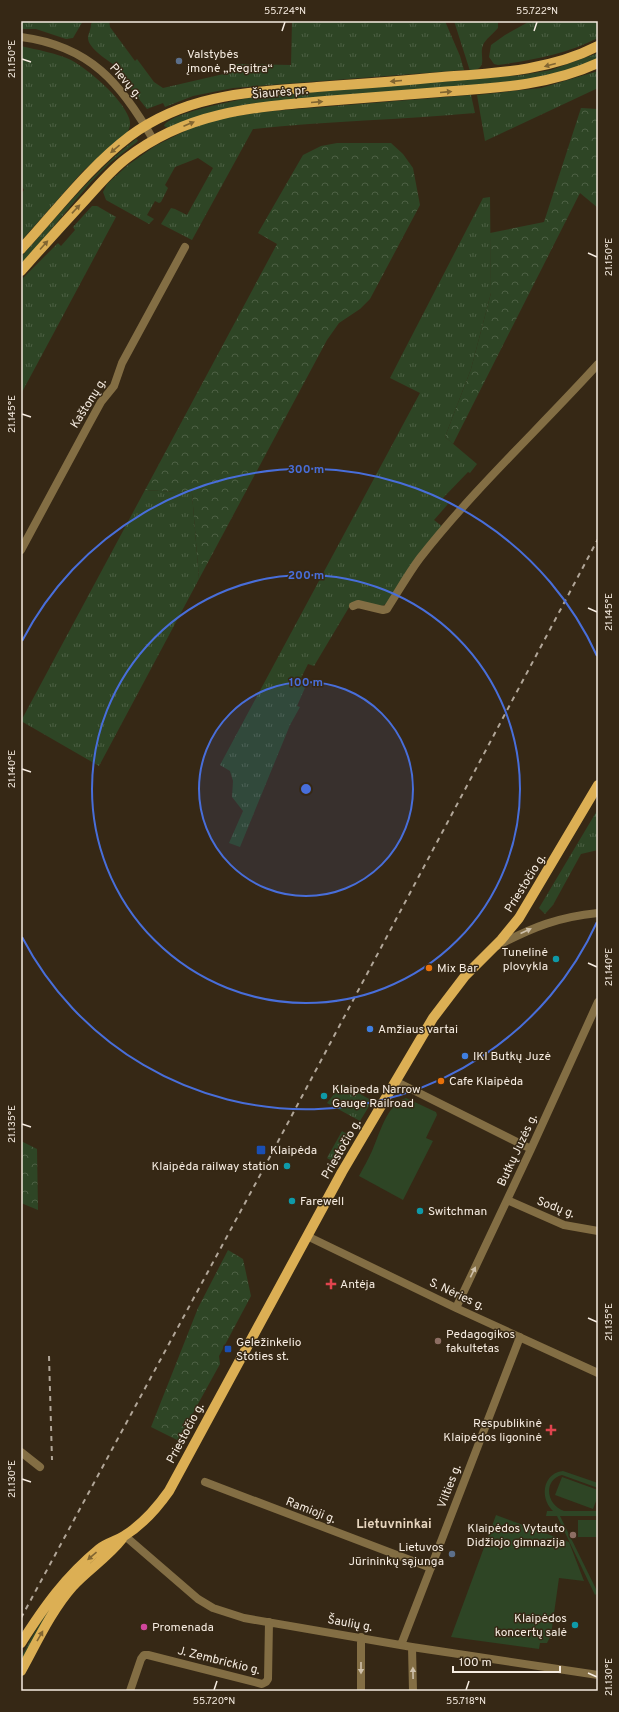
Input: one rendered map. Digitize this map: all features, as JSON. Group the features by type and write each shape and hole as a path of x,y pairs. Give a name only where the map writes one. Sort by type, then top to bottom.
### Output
{"main road":[{"name":"Šiaurės pr.","path":"21,249 90,172 130,137 166,115 216,98 263,92 518,71 565,60 598,46"},
{"name":"Šiaurės pr.","path":"21,271 104,179 126,159 154,141 195,121 241,110 529,84 570,75 598,63"},
{"name":"Priestočio g.","path":"125,1536 150,1515 169,1491 342,1172 433,1018 465,976 491,950 519,918 598,785"},
{"path":"21,1643 46,1604 74,1571 101,1548 125,1536"},
{"path":"21,1671 60,1602 86,1573 116,1547 125,1536"}],"street":[{"name":"Pievų g.","path":"21,37 49,42 65,48 94,64 109,77 122,92 146,126 154,141"},
{"name":"Kaštonų g.","path":"21,550 93,415 114,386 122,363 185,247"},
{"path":"353,606 358,604 383,610 387,609 419,560 452,519 598,364"},
{"path":"491,950 523,932 548,922 573,916 598,913"},
{"name":"Butkų Juzės g.","path":"456,1308 532,1149 598,1002"},
{"path":"395,1081 532,1149"},
{"name":"Sodų g.","path":"507,1200 564,1225 598,1231"},
{"name":"S. Nėries g.","path":"307,1236 456,1308 598,1373"},
{"name":"Vilties g.","path":"401,1644 520,1337"},
{"path":"21,1452 40,1467"},
{"name":"Ramioji g.","path":"205,1482 430,1568"},
{"name":"Šaulių g.","path":"125,1536 184,1587 213,1608 244,1618 362,1637 412,1647 598,1675"},
{"name":"J. Zembrickio g.","path":"130,1691 141,1659 144,1655 262,1684 268,1679 269,1622"},
{"path":"361,1691 362,1637"},
{"path":"412,1647 413,1691"}],"green space":[{"path":"21,21 83,21 73,38 66,39 36,29 21,29"},
{"path":"93,21 109,21 110,27 135,61 137,59 154,82 163,88 228,73 232,70 233,64 291,65 292,21 445,21 460,56 464,70 233,88 193,96 165,107 163,103 147,109 117,72 117,67 99,54 91,45 88,37"},
{"path":"454,21 498,21 498,28 487,39 482,48 482,64 480,67 470,71"},
{"path":"530,21 598,21 598,38 586,44 549,56 498,65 494,64 489,57 491,45"},
{"path":"21,46 59,55 71,60 95,77 120,102 129,118 130,124 127,133 83,171 21,241 21,194 24,190 21,184"},
{"path":"598,53 598,59 561,73 531,79 258,103 212,112 168,128 164,126 178,116 190,112 254,97 522,75 551,70"},
{"path":"598,71 598,88 485,141 477,95 541,88"},
{"path":"471,95 475,113 253,129 192,240 161,224 171,208 187,215 213,168 198,158 175,167 165,185 168,188 161,202 159,203 155,201 147,215 154,219 149,224 106,200 103,192 107,184 128,165 155,146 193,127 219,119 261,112"},
{"path":"581,108 598,109 598,208 580,193 453,444 445,437 471,369 491,293 490,233 544,222"},
{"path":"136,139 138,140 137,142 111,162 91,182 21,265 21,257 76,195 120,152"},
{"path":"337,143 391,143 403,154 413,168 420,205 370,299 360,309 339,323 327,340 199,579 192,493 145,490 277,244 258,233 303,155 321,146"},
{"path":"490,197 491,293 471,369 445,437 477,464 470,473 468,472 443,498 448,504 434,520 443,527 386,604 382,606 351,604 314,666 308,664 301,678 308,681 297,706 300,707 290,725 240,847 229,843 243,811 232,797 233,781 230,771 220,765 420,393 390,378 483,198"},
{"path":"92,206 97,206 116,217 21,394 21,280 58,243 61,246 75,230 73,227"},
{"path":"145,490 192,493 199,579 99,766 21,721"},
{"path":"598,809 598,850 581,854 553,905 545,914 539,908"},
{"path":"342,1084 371,1100 371,1103 360,1121 327,1103"},
{"path":"406,1098 436,1112 437,1115 426,1138 433,1141 403,1200 359,1176 384,1121 394,1106 399,1101"},
{"path":"342,1131 350,1136 337,1159 332,1161 327,1158"},
{"path":"21,1141 37,1149 38,1210 21,1203"},
{"path":"228,1250 243,1259 251,1296 219,1356 220,1364 187,1422 179,1441 151,1427 198,1308"},
{"path":"563,1471 598,1483 598,1488 562,1475 552,1482 549,1493 553,1504 564,1511 598,1511 598,1516 560,1516 598,1593 595,1595 557,1516 546,1516 547,1511 553,1511 546,1500 545,1487 547,1481 551,1476"},
{"path":"562,1477 598,1490 598,1496 593,1509 555,1495"},
{"path":"496,1515 569,1542 584,1581 559,1578 551,1635 547,1643 540,1643 539,1649 451,1637"},
{"path":"578,1520 598,1520 598,1537 578,1537"},
{"path":"92,1563 21,1664 21,1658 30,1640 53,1602"}],"railway":[{"path":"21,1618 265,1166 598,539"},
{"path":"49,1356 52,1460"}],"place":[{"name":"Valstybės įmonė „Regitra“","path":"179,61"},
{"name":"Tunelinė plovykla","path":"556,959"},
{"name":"Mix Bar","path":"429,968"},
{"name":"Amžiaus vartai","path":"370,1029"},
{"name":"IKI Butkų Juzė","path":"465,1056"},
{"name":"Cafe Klaipėda","path":"441,1081"},
{"name":"Klaipeda Narrow Gauge Railroad","path":"324,1096"},
{"name":"Klaipėda","path":"261,1150"},
{"name":"Klaipėda railway station","path":"287,1166"},
{"name":"Farewell","path":"292,1201"},
{"name":"Switchman","path":"420,1211"},
{"name":"Antėja","path":"331,1284"},
{"name":"Pedagogikos fakultetas","path":"438,1341"},
{"name":"Geležinkelio Stoties st.","path":"228,1349"},
{"name":"Respublikinė Klaipėdos ligoninė","path":"551,1430"},
{"name":"Klaipėdos Vytauto Didžiojo gimnazija","path":"573,1535"},
{"name":"Lietuvos Jūrininkų sąjunga","path":"452,1554"},
{"name":"Klaipėdos koncertų salė","path":"575,1625"},
{"name":"Promenada","path":"144,1627"}],"district":[{"name":"Lietuvninkai","path":"394,1523"}]}
